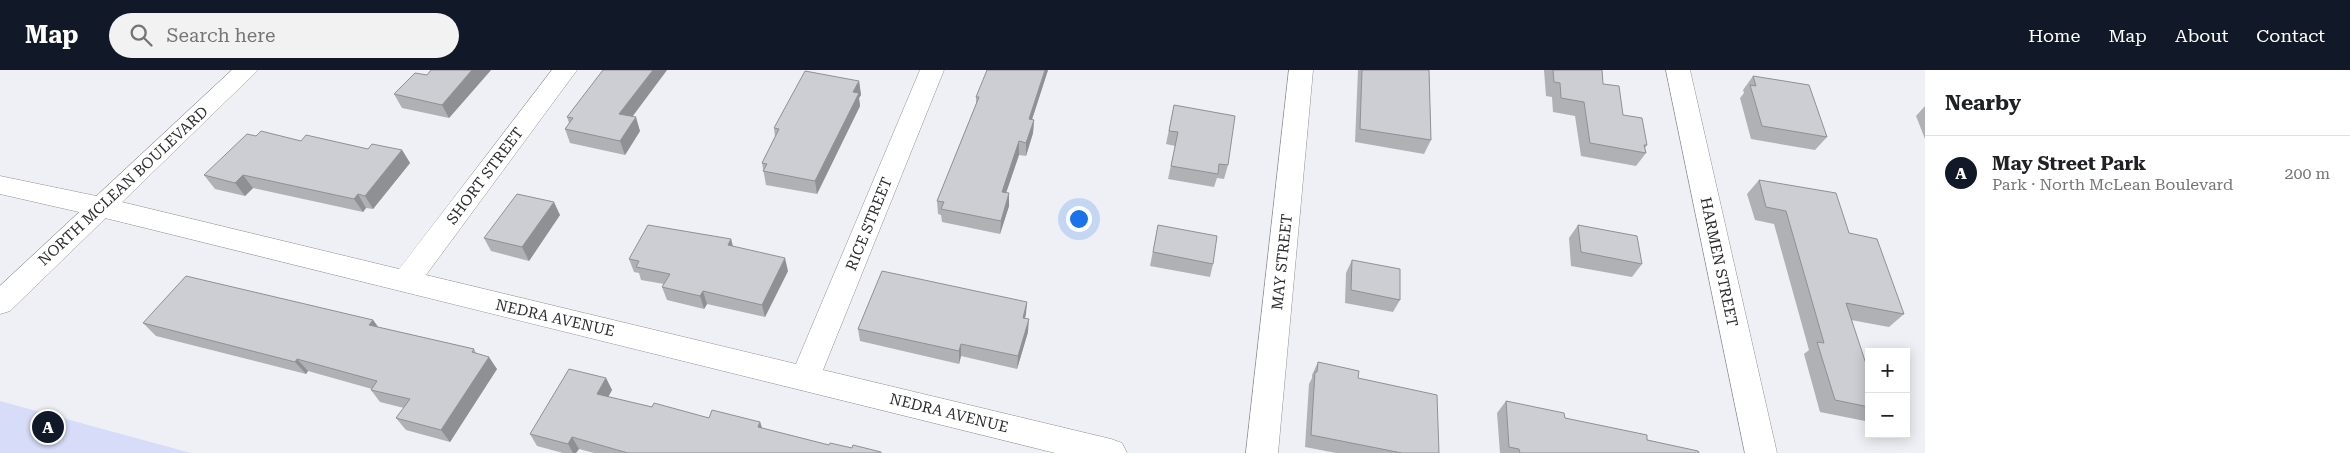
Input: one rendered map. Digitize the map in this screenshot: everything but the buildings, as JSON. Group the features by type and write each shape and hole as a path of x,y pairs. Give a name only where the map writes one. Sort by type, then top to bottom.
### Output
{"street":[{"name":"NORTH MCLEAN BOULEVARD","path":"0,303 246,70"},
{"name":"SHORT STREET","path":"404,282 565,70"},
{"name":"RICE STREET","path":"805,378 932,70"},
{"name":"MAY STREET","path":"1262,453 1302,70"},
{"name":"HARMEN STREET","path":"1678,70 1761,453"},
{"name":"NEDRA AVENUE","path":"0,185 101,206 404,282 1111,453"}],"shaded area":[{"path":"0,401 191,453 0,453"}],"place":[{"name":"May Street Park","path":"48,427"}]}
